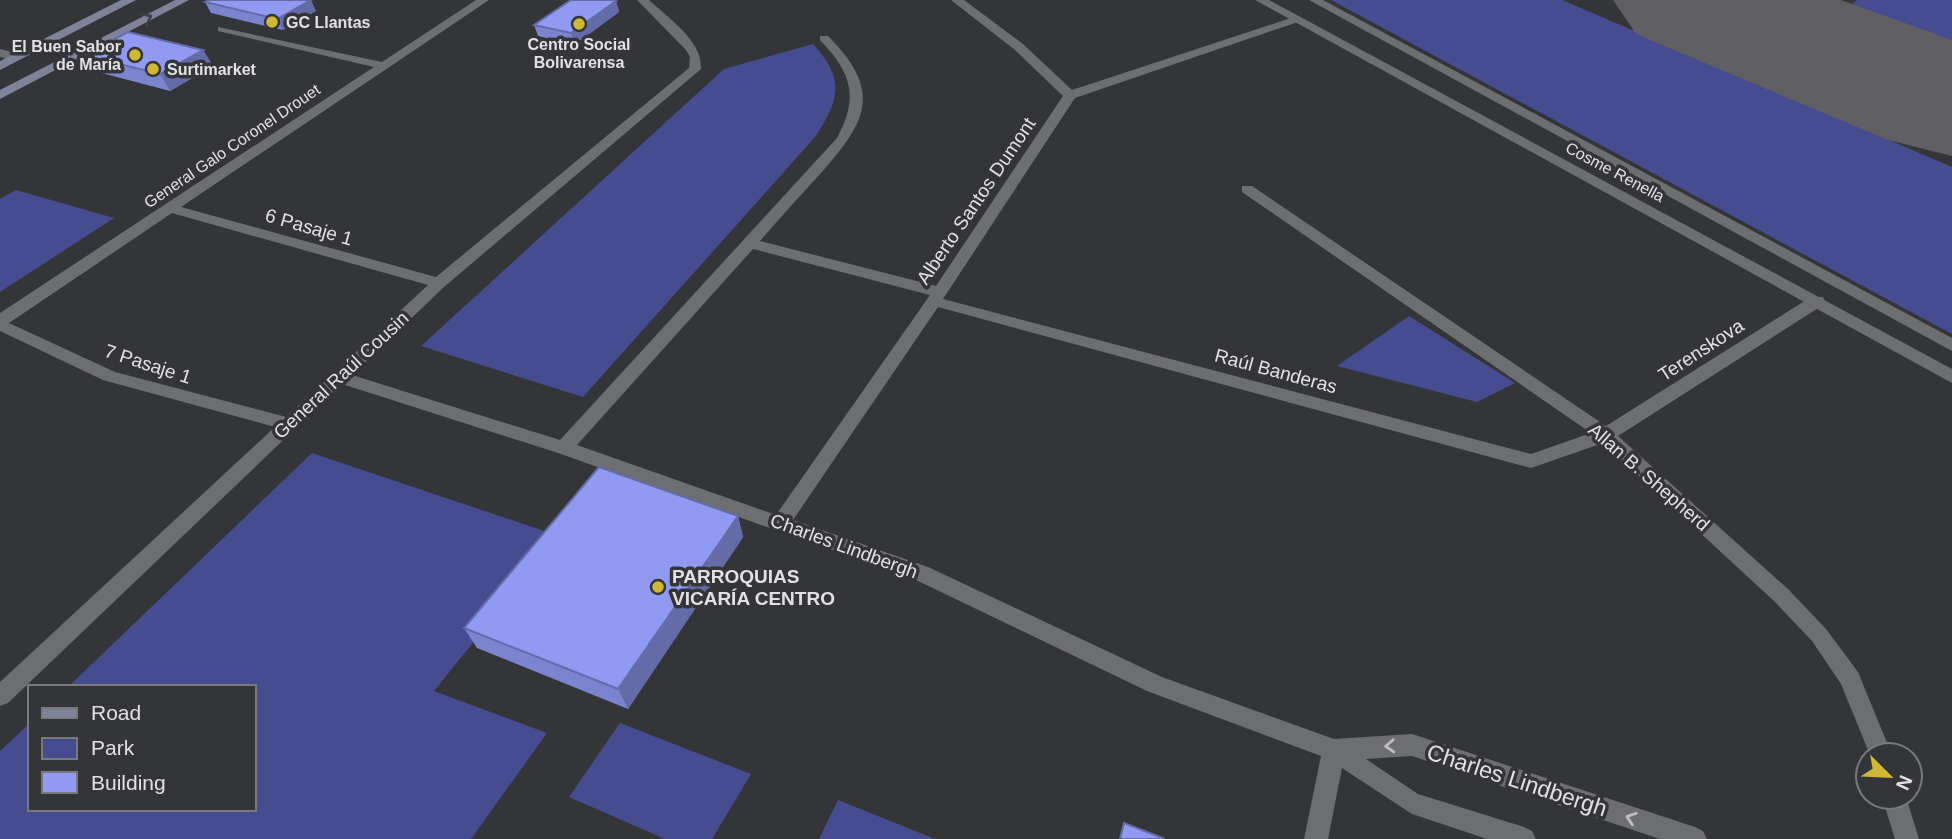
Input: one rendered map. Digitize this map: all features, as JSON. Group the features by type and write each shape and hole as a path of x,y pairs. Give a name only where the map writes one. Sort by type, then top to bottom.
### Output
{"main road":[{"path":"0,65 130,0"},
{"path":"0,95 183,0"}],"street":[{"name":"General Galo Coronel Drouet","path":"0,323 483,0"},
{"name":"General Raúl Cousin","path":"0,696 439,283 695,69 696,57 691,47 643,0"},
{"path":"957,0 1019,47 1070,95 1294,20"},
{"name":"Cosme Renella","path":"1261,0 1952,377"},
{"path":"1315,0 1952,345"},
{"path":"222,29 384,66"},
{"path":"565,448 752,244 843,140 852,125 858,87 851,68 824,38"},
{"path":"0,53 16,57"},
{"name":"Alberto Santos Dumont","path":"781,523 1070,95"},
{"name":"Allan B. Shepherd","path":"1247,189 1606,435 1782,596 1819,635 1850,679 1875,741"},
{"name":"6 Pasaje 1","path":"170,208 439,283"},
{"name":"Raúl Banderas","path":"752,244 1531,461 1606,435"},
{"name":"Terenskova","path":"1606,435 1817,301"},
{"name":"7 Pasaje 1","path":"0,323 109,376 187,399 289,424"},
{"name":"Charles Lindbergh","path":"340,377 565,448 921,573 1155,684 1334,750 1412,803 1524,839"},
{"name":"Charles Lindbergh","path":"1334,750 1412,745 1695,839"},
{"path":"1316,839 1334,750"},
{"path":"1898,811 1907,839"}],"green space":[{"path":"1331,0 1562,0 1952,167 1952,334"},
{"path":"1857,0 1952,0 1952,50 1863,17 1854,10 1853,3"},
{"path":"813,44 830,68 835,89 830,111 815,137 583,397 421,346 724,69"},
{"path":"16,190 114,218 0,292 0,199"},
{"path":"1409,316 1515,383 1477,402 1337,366"},
{"path":"312,453 559,536 434,691 547,733 471,839 0,839 0,751 28,725 28,811 256,811 256,685 70,685"},
{"path":"620,723 751,774 712,839 665,839 569,797"},
{"path":"838,800 935,839 819,839"}],"building":[{"path":"311,0 277,19 205,2"},
{"path":"571,0 616,1 571,33 534,25"},
{"path":"128,32 203,50 160,74 83,55"},
{"path":"599,467 738,516 618,689 464,628"},
{"path":"1124,823 1165,839 1120,839"}],"taxiway":[{"path":"1781,0 1788,14 1814,38 1896,80"}],"runway":[{"path":"1692,0 1952,102"}],"place":[{"name":"GC Llantas","path":"272,22"},
{"name":"Centro Social Bolivarensa","path":"579,24"},
{"name":"El Buen Sabor de María","path":"135,55"},
{"name":"Surtimarket","path":"153,69"},
{"name":"PARROQUIAS VICARÍA CENTRO","path":"658,587"}]}
